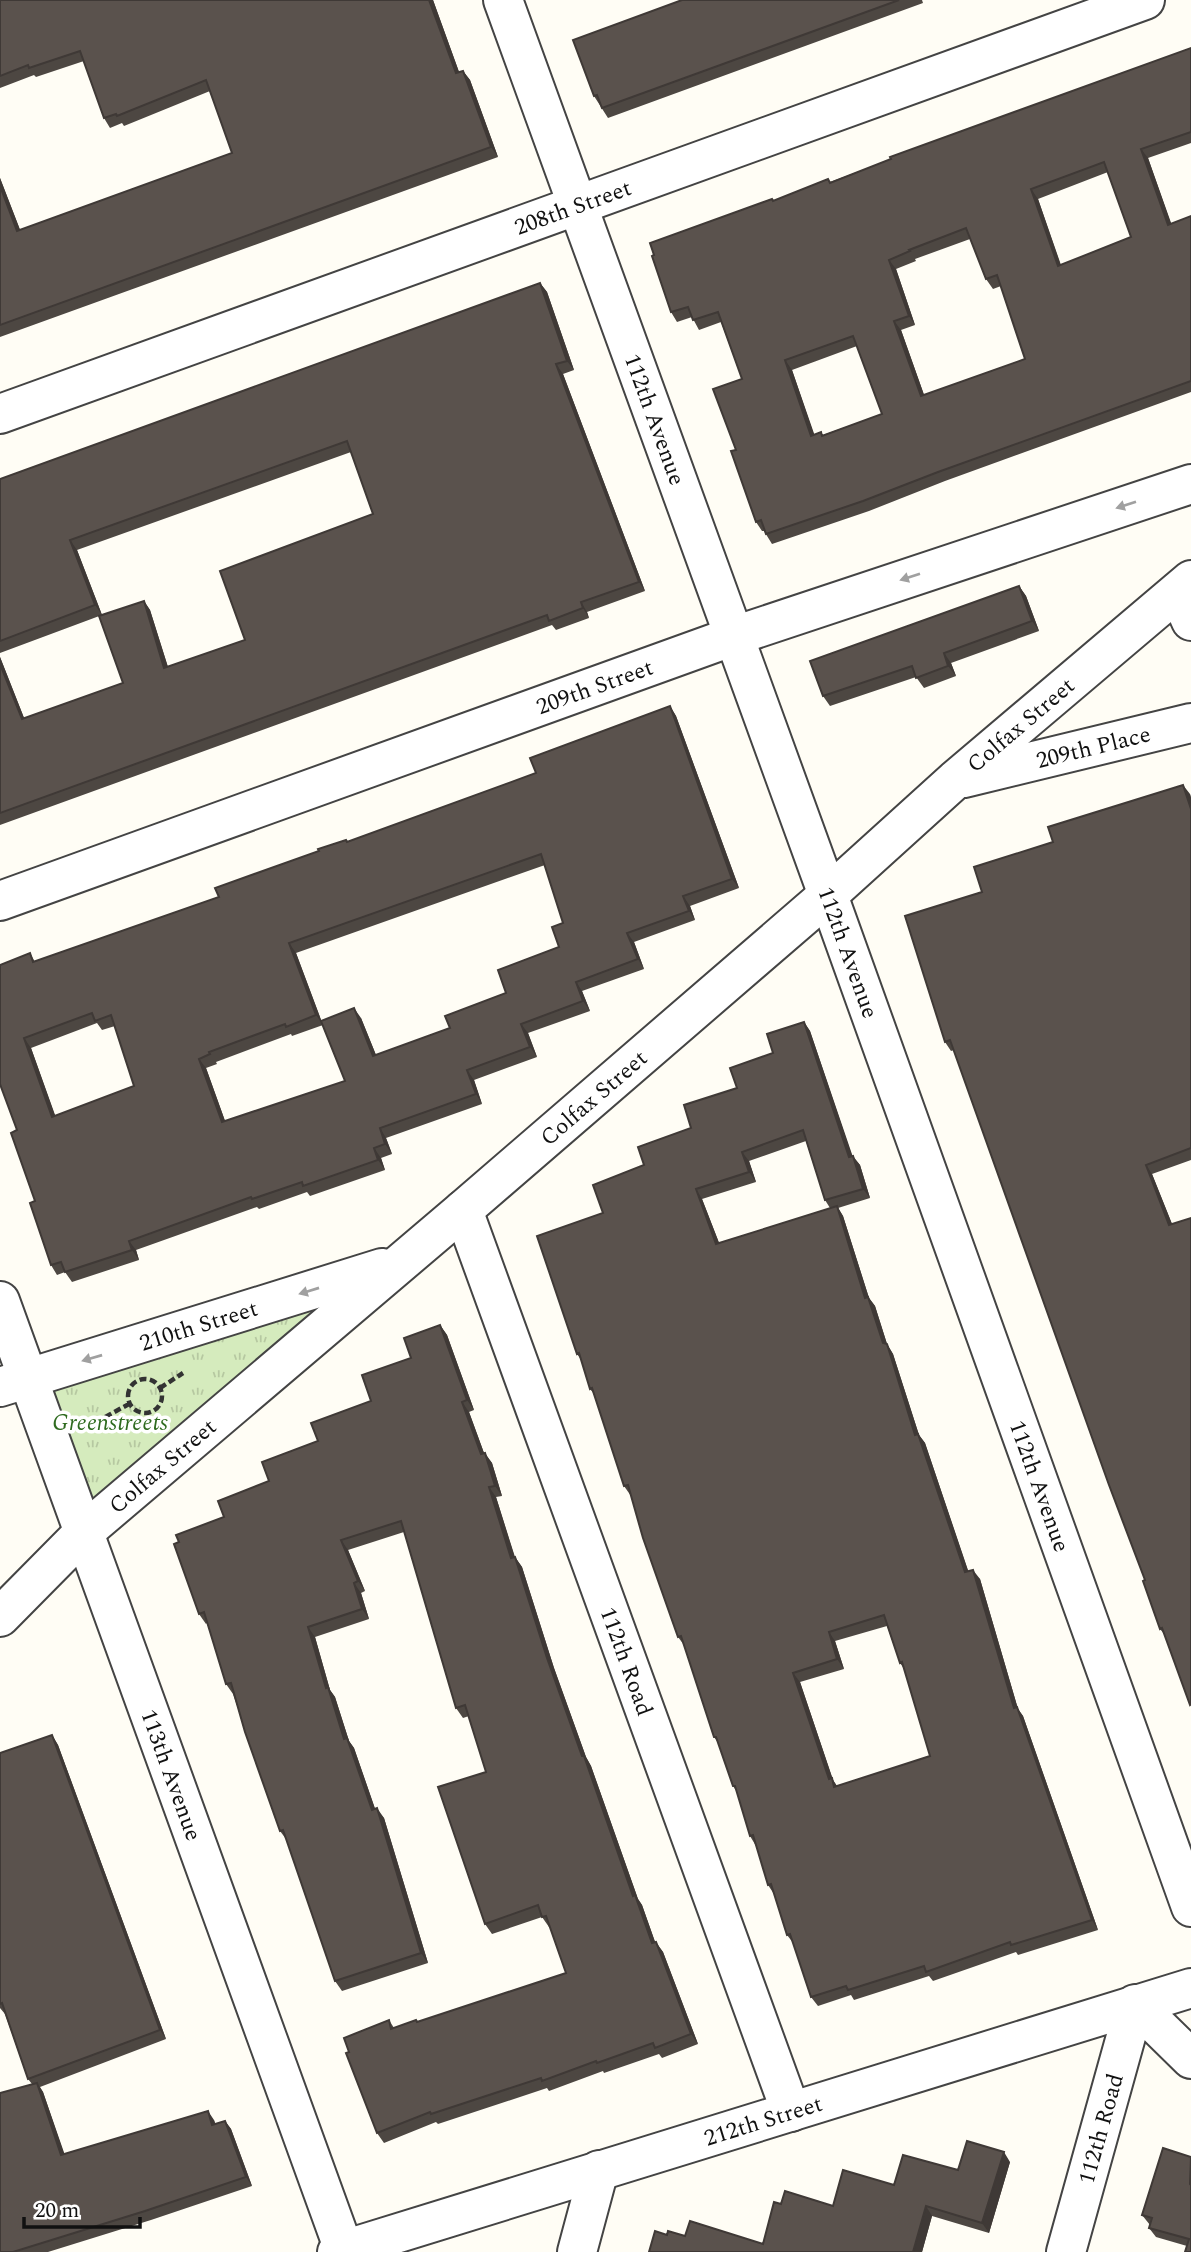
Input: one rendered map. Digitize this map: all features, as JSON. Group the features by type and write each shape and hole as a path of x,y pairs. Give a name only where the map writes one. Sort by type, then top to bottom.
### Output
{"street":[{"name":"112th Avenue","path":"503,0 1191,1907"},
{"name":"208th Street","path":"0,414 1145,0"},
{"name":"209th Street","path":"0,901 733,636 1191,484"},
{"name":"Colfax Street","path":"0,1617 83,1533 828,895 955,780 1187,598"},
{"name":"209th Place","path":"955,780 1191,723"},
{"name":"112th Road","path":"463,1210 791,2112"},
{"name":"210th Street","path":"14,1382 398,1264"},
{"name":"113th Avenue","path":"0,1301 14,1382 83,1533 341,2251"},
{"name":"212th Street","path":"341,2251 1191,1988"},
{"name":"112th Road","path":"1066,2252 1135,2004"},
{"path":"1135,2004 1191,2059"},
{"path":"577,2252 599,2170"}],"path":[{"path":"152,1380 160,1388 162,1399 153,1411 142,1413 130,1404 129,1392 135,1382 152,1380"},
{"path":"96,1422 130,1404"}],"green space":[{"name":"Greenstreets","path":"325,1299 85,1520 37,1386"}],"building":[{"path":"0,0 429,0 456,73 463,71 491,147 0,325 0,186 17,231 232,153 206,80 117,116 116,114 104,118 80,51 29,68 28,65 0,76"},
{"path":"682,0 899,0 602,108 597,95 594,96 573,40"},
{"path":"1191,48 1191,132 1141,149 1168,225 1191,216 1191,381 766,534 761,520 756,522 731,451 736,450 713,389 742,379 718,312 693,320 688,307 671,312 650,243 828,179 830,183 891,159 890,157","holes":["1104,162 1131,237 1058,266 1031,189","966,228 986,279 997,275 1025,359 921,396 894,321 909,316 889,260","853,336 882,414 822,436 821,432 811,436 785,360"]},
{"path":"540,283 567,361 556,364 639,582 581,602 583,608 549,621 547,615 0,813 0,664 22,719 123,683 99,616 144,601 164,668 245,640 220,571 373,514 347,441 70,540 95,605 0,641 0,479"},
{"path":"1019,586 1032,621 944,653 948,666 916,678 912,666 823,696 810,661"},
{"path":"670,706 732,879 683,896 689,911 627,933 638,959 576,982 583,1001 521,1024 530,1047 467,1070 476,1094 380,1128 385,1144 374,1148 378,1160 303,1186 302,1182 252,1199 251,1197 129,1241 132,1250 65,1272 61,1262 51,1265 30,1203 35,1201 11,1133 17,1130 0,1084 0,965 30,953 33,962 219,897 215,888 536,773 530,758","holes":["541,854 563,923 552,927 559,947 498,970 506,993 445,1016 450,1028 373,1056 354,1008 321,1021 345,1081 222,1122 199,1059 210,1054 209,1052 316,1015 289,943","92,1013 95,1021 111,1015 134,1086 52,1117 24,1038"]},
{"path":"1183,785 1191,809 1191,1148 1146,1165 1169,1225 1191,1218 1190,1705 1162,1628 1160,1629 1143,1581 1145,1580 950,1040 945,1042 905,916 982,892 974,867 1053,842 1048,827"},
{"path":"804,1022 849,1157 853,1156 863,1189 825,1200 803,1130 742,1152 749,1172 696,1189 716,1244 837,1206 865,1298 868,1297 883,1343 887,1344 915,1435 918,1434 965,1572 973,1570 1014,1708 1017,1707 1092,1920 1011,1945 1010,1942 926,1972 924,1966 848,1990 846,1986 811,1997 771,1884 768,1885 753,1835 750,1836 735,1786 714,1737 681,1636 678,1637 643,1538 628,1485 624,1486 537,1236 603,1213 593,1185 644,1165 638,1147 691,1128 684,1105 737,1088 730,1068 773,1053 767,1034","holes":["884,1615 900,1663 902,1662 930,1756 834,1787 793,1673 837,1659 829,1632"]},
{"path":"440,1325 467,1400 462,1402 481,1454 485,1453 495,1486 489,1487 511,1558 515,1557 547,1658 633,1896 635,1895 652,1943 656,1942 691,2034 655,2048 653,2043 542,2081 541,2078 431,2114 430,2112 377,2133 346,2053 349,2052 344,2038 389,2020 391,2029 416,2020 417,2022 566,1973 546,1916 542,1917 538,1905 485,1924 438,1787 486,1772 465,1705 456,1708 401,1521 341,1540 358,1581 354,1583 362,1609 308,1627 344,1739 347,1738 372,1810 377,1808 421,1953 335,1981 283,1830 280,1831 245,1732 231,1683 226,1684 204,1612 199,1614 174,1544 179,1542 176,1535 224,1517 218,1501 269,1481 262,1462 318,1441 311,1423 371,1401 362,1375 411,1358 404,1338"},
{"path":"52,1735 160,2030 28,2079 2,2003 0,2004 0,1753"},
{"path":"37,2083 61,2155 208,2111 212,2125 225,2121 246,2177 13,2252 0,2252 0,2093"},
{"path":"967,2141 1004,2152 982,2223 926,2206 913,2252 649,2252 655,2231 667,2235 668,2231 685,2236 690,2221 763,2244 774,2202 781,2204 785,2191 833,2206 843,2170 894,2185 903,2155 958,2170"},
{"path":"1163,2148 1191,2157 1191,2252 1185,2252 1189,2239 1149,2228 1152,2218 1142,2215"}]}
